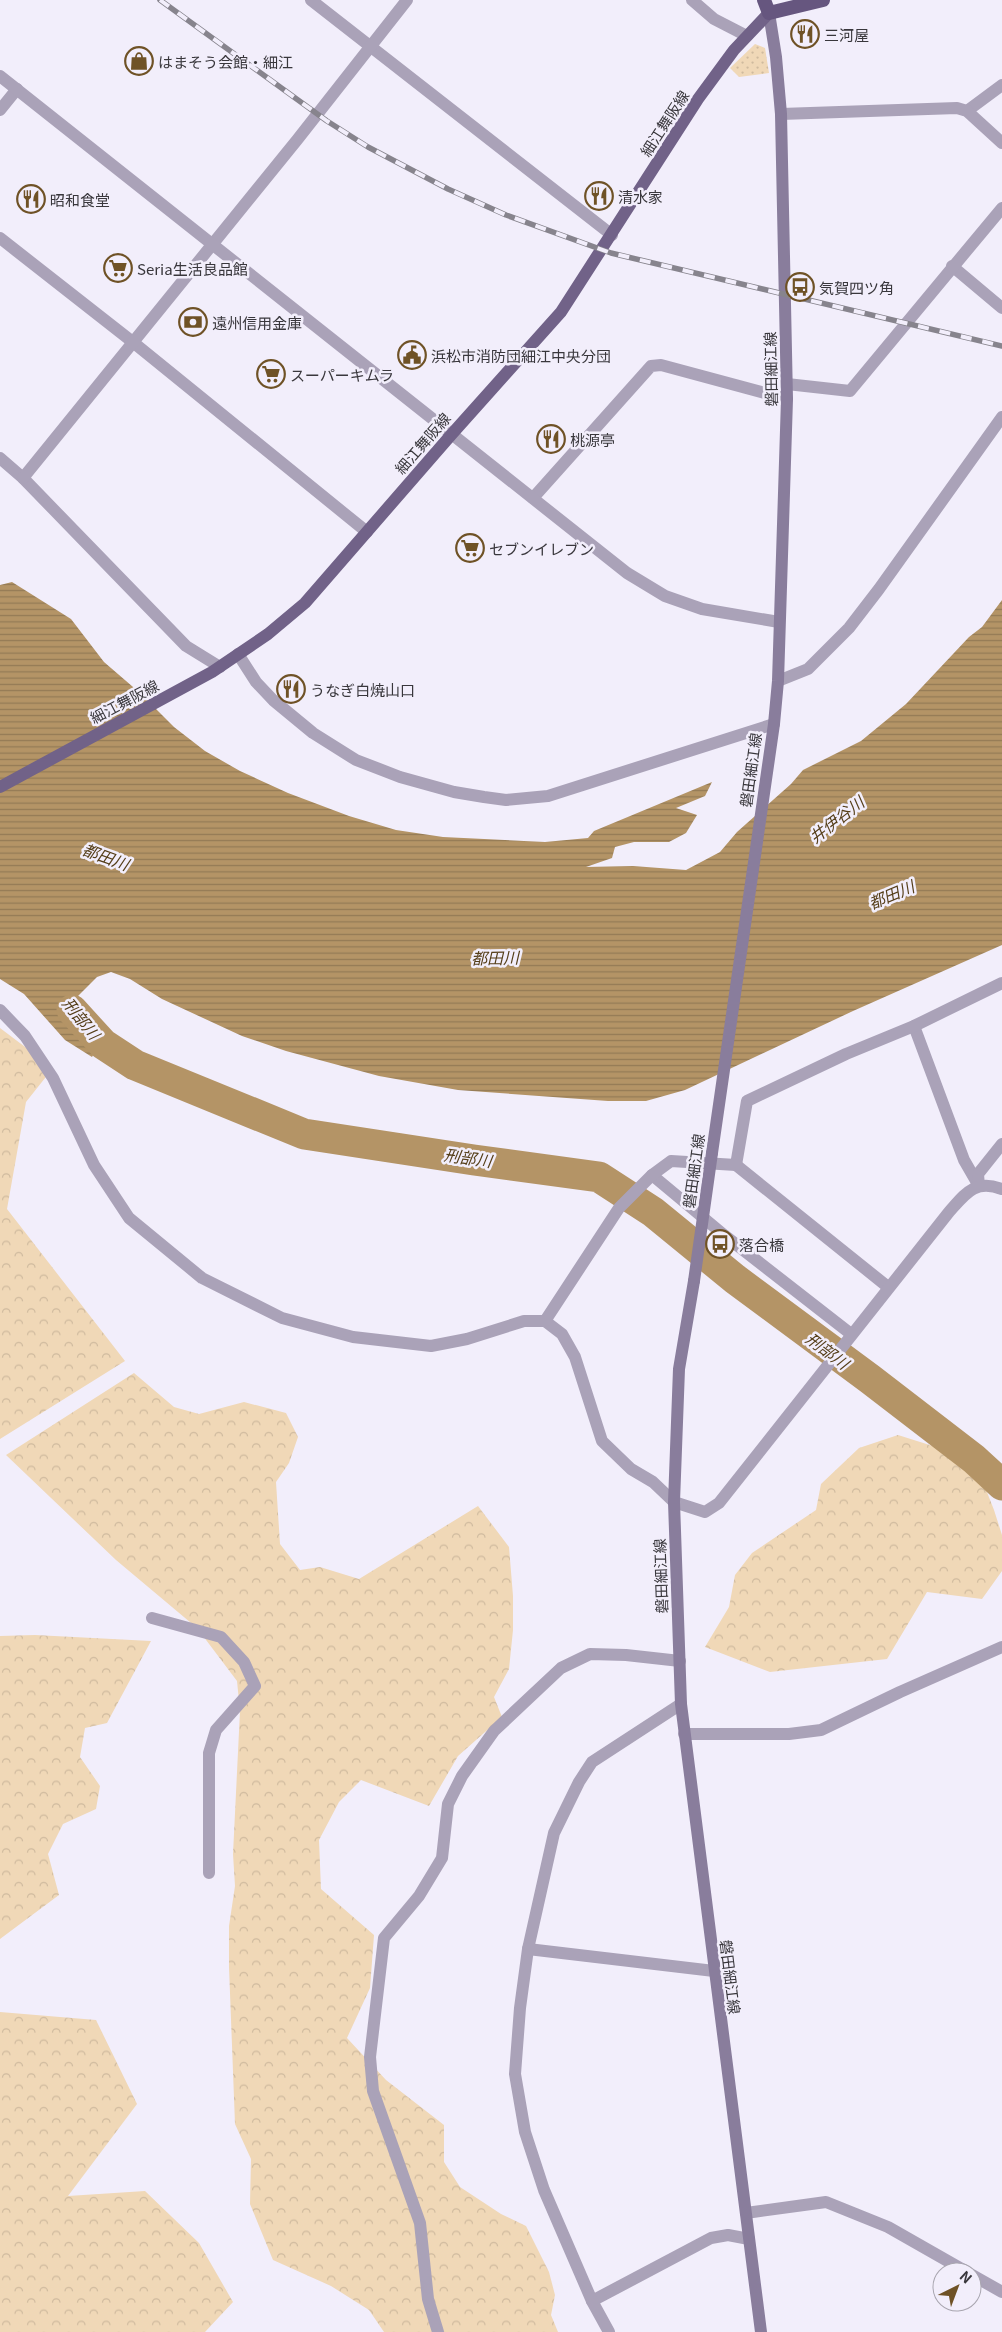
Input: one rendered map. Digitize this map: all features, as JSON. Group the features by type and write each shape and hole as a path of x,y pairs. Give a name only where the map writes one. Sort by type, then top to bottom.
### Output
{"highway":[{"path":"766,6 823,0"}],"main road":[{"name":"細江舞阪線","path":"0,787 216,670 268,634 305,603 561,312 698,99 746,36 766,6"},
{"name":"磐田細江線","path":"761,2332 684,1734 681,1704 674,1502 679,1369 694,1281 774,724 778,681 787,384 781,114 776,57 766,6"}],"street":[{"path":"311,0 612,235"},
{"path":"23,478 134,343 407,0"},
{"path":"692,0 714,19 746,36"},
{"path":"0,76 627,573 665,596 702,608 779,622"},
{"path":"967,111 1002,85"},
{"path":"0,110 17,89"},
{"path":"781,114 957,108 967,111 1002,143"},
{"path":"787,384 850,392 952,266 1002,208"},
{"path":"0,238 134,343 368,532"},
{"path":"952,266 1002,308"},
{"path":"533,498 651,366 661,364 787,399"},
{"path":"778,681 808,668 849,628 1002,417"},
{"path":"0,458 23,478 186,646 216,670"},
{"path":"238,654 256,682 273,700 313,733 356,760 400,777 436,787 506,800 548,796 774,724"},
{"path":"736,1165 747,1101 846,1054 914,1026 1002,983"},
{"path":"0,1010 25,1036 53,1078 94,1165 129,1218 202,1278 282,1318 353,1337 432,1346 467,1339 524,1321 544,1321 562,1334 574,1357 602,1441 631,1469 653,1482 674,1502 705,1512 719,1503 888,1287 968,1191 979,1186 990,1185 1002,1189"},
{"path":"914,1026 964,1160 979,1186"},
{"path":"979,1186 978,1174 1002,1144"},
{"path":"544,1321 619,1208 649,1178 671,1161 736,1165 888,1287"},
{"path":"649,1178 851,1334"},
{"path":"152,1618 221,1636 244,1662 255,1686 216,1730 209,1753 209,1873"},
{"path":"684,1734 789,1734 821,1730 1002,1647"},
{"path":"438,2332 428,2299 420,2223 373,2091 370,2057 384,1938 419,1896 442,1858 448,1804 462,1776 494,1731 561,1668 590,1654 626,1655 680,1661"},
{"path":"609,2332 592,2301 544,2190 525,2132 515,2074 520,2008 528,1949 554,1833 579,1782 592,1762 681,1704"},
{"path":"528,1949 714,1970"},
{"path":"746,2214 826,2202 888,2227 949,2262"},
{"path":"592,2301 711,2238 728,2234 749,2239"},
{"path":"982,2281 1002,2292"}],"green space":[{"path":"755,44 765,48 769,73 739,77 730,68"},
{"path":"0,1028 53,1068 26,1102 7,1209 125,1361 0,1439"},
{"path":"134,1373 174,1407 199,1414 244,1402 286,1413 298,1437 289,1463 276,1482 280,1544 300,1570 320,1567 359,1579 478,1506 509,1547 513,1596 513,1630 509,1669 494,1697 502,1717 458,1756 429,1806 361,1780 339,1802 319,1840 321,1889 374,1935 370,1988 347,2038 386,2080 444,2125 444,2162 460,2187 501,2214 526,2226 549,2272 555,2295 551,2315 558,2332 384,2332 369,2310 331,2286 273,2260 250,2204 251,2159 235,2124 229,1926 235,1886 233,1854 240,1711 237,1681 197,1628 116,1560 6,1455"},
{"path":"898,1435 974,1459 1002,1535 1002,1571 982,1599 927,1592 887,1659 770,1672 705,1647 729,1607 735,1575 752,1553 816,1510 821,1484 859,1448"},
{"path":"35,1635 151,1641 107,1723 85,1728 80,1757 100,1786 96,1809 63,1824 48,1854 59,1895 0,1939 0,1636"},
{"path":"0,2012 96,2020 137,2104 68,2196 145,2191 199,2243 233,2302 205,2332 0,2332"}],"water":[{"path":"12,582 71,619 104,662 140,693 174,727 205,751 240,771 288,793 349,816 396,830 443,837 545,842 588,838 594,831 712,782 705,796 676,808 697,815 686,833 669,842 634,842 615,847 612,858 586,867 633,866 686,870 720,852 737,832 791,784 803,770 861,741 906,704 969,637 982,627 1002,600 1002,945 853,1011 685,1090 646,1101 608,1101 458,1090 379,1076 286,1051 242,1036 162,999 130,979 111,972 97,977 78,996 80,1009 107,1031 92,1057 65,1040 24,994 0,979 0,585"}],"waterway":[{"name":"刑部川","path":"72,1010 103,1044 135,1065 304,1134 599,1177 653,1212 735,1279 974,1459 1002,1485"}],"railway":[{"path":"160,0 327,121 368,147 448,189 506,215 611,253 1002,346"}],"place":[{"name":"三河屋","path":"805,34"},
{"name":"はまそう会館・細江","path":"139,61"},
{"name":"清水家","path":"599,196"},
{"name":"昭和食堂","path":"31,199"},
{"name":"Seria生活良品館","path":"118,268"},
{"name":"気賀四ツ角","path":"800,287"},
{"name":"遠州信用金庫","path":"193,322"},
{"name":"浜松市消防団細江中央分団","path":"412,355"},
{"name":"スーパーキムラ","path":"271,374"},
{"name":"桃源亭","path":"551,439"},
{"name":"セブンイレブン","path":"470,548"},
{"name":"うなぎ白焼山口","path":"291,689"},
{"name":"落合橋","path":"720,1244"}],"water label":[{"name":"井伊谷川","path":"836,819"},
{"name":"都田川","path":"106,856"},
{"name":"都田川","path":"891,894"},
{"name":"都田川","path":"495,957"}]}
